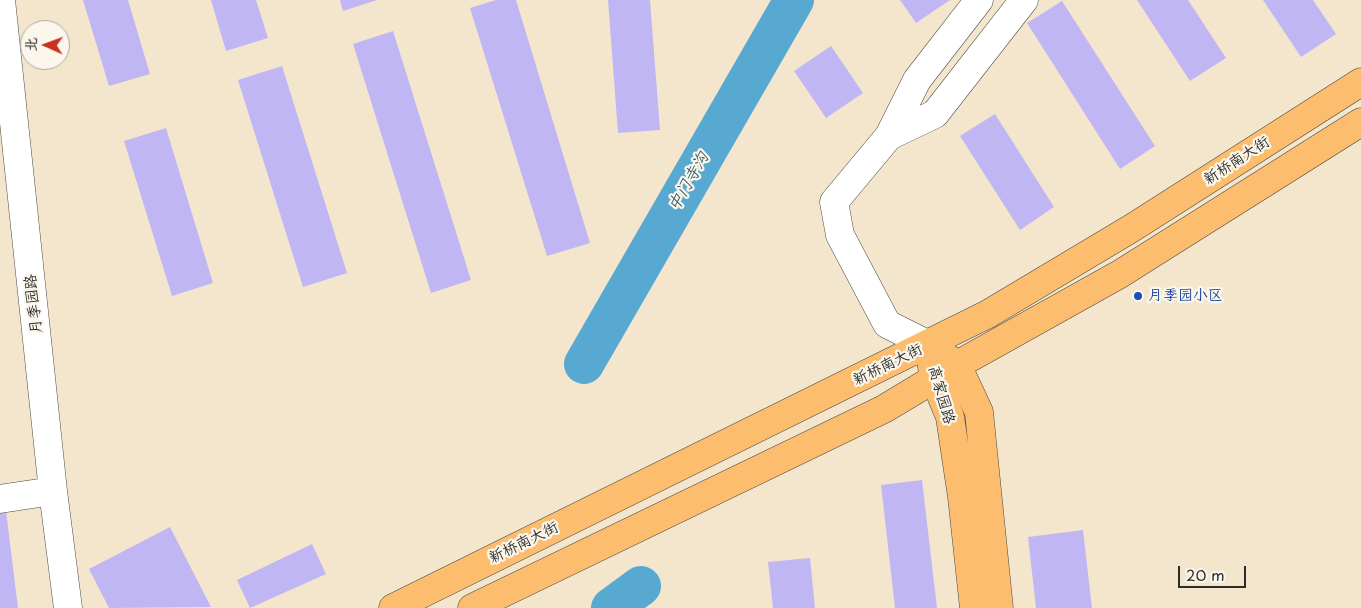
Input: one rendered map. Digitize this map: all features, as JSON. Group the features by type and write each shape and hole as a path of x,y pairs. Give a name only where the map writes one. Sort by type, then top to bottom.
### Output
{"main road":[{"name":"新桥南大街","path":"393,608 929,345 988,314 1132,228 1361,82"},
{"path":"472,608 884,409 934,378 1120,274 1361,122"},
{"name":"高家园路","path":"929,345 957,365 979,412 999,608"},
{"name":"高家园路","path":"929,345 934,378 950,417 962,498 974,608"}],"street":[{"name":"月季园路","path":"1,0 53,491 68,608"},
{"path":"929,345 887,324 840,235 834,202 889,136 917,80 979,0"},
{"path":"889,136 935,114 1024,0"},
{"path":"0,499 53,491"}],"building":[{"path":"83,0 128,0 150,74 109,86"},
{"path":"211,0 256,0 268,38 226,51"},
{"path":"340,0 377,0 343,11"},
{"path":"496,0 516,0 590,243 547,256 470,8"},
{"path":"608,0 650,0 660,130 618,133"},
{"path":"900,0 950,0 916,23"},
{"path":"1137,0 1188,0 1226,58 1190,81"},
{"path":"1263,0 1313,0 1336,34 1301,57"},
{"path":"1062,1 1155,146 1120,169 1027,23"},
{"path":"393,31 471,280 431,293 353,44"},
{"path":"831,46 863,93 826,118 794,71"},
{"path":"282,66 347,273 303,287 238,80"},
{"path":"995,114 1054,207 1020,230 960,136"},
{"path":"166,128 213,283 172,296 124,141"},
{"path":"922,480 937,608 895,608 881,485"},
{"path":"6,511 18,608 0,608 0,512"},
{"path":"170,527 211,607 109,608 89,569"},
{"path":"1083,530 1092,608 1036,608 1028,537"},
{"path":"312,544 326,574 250,608 237,580"},
{"path":"810,558 815,608 773,608 768,562"}],"waterway":[{"name":"中门寺沟","path":"584,364 794,0"},
{"name":"中门寺沟","path":"611,608 641,586"}],"place":[{"name":"月季园小区","path":"1138,296"}]}
